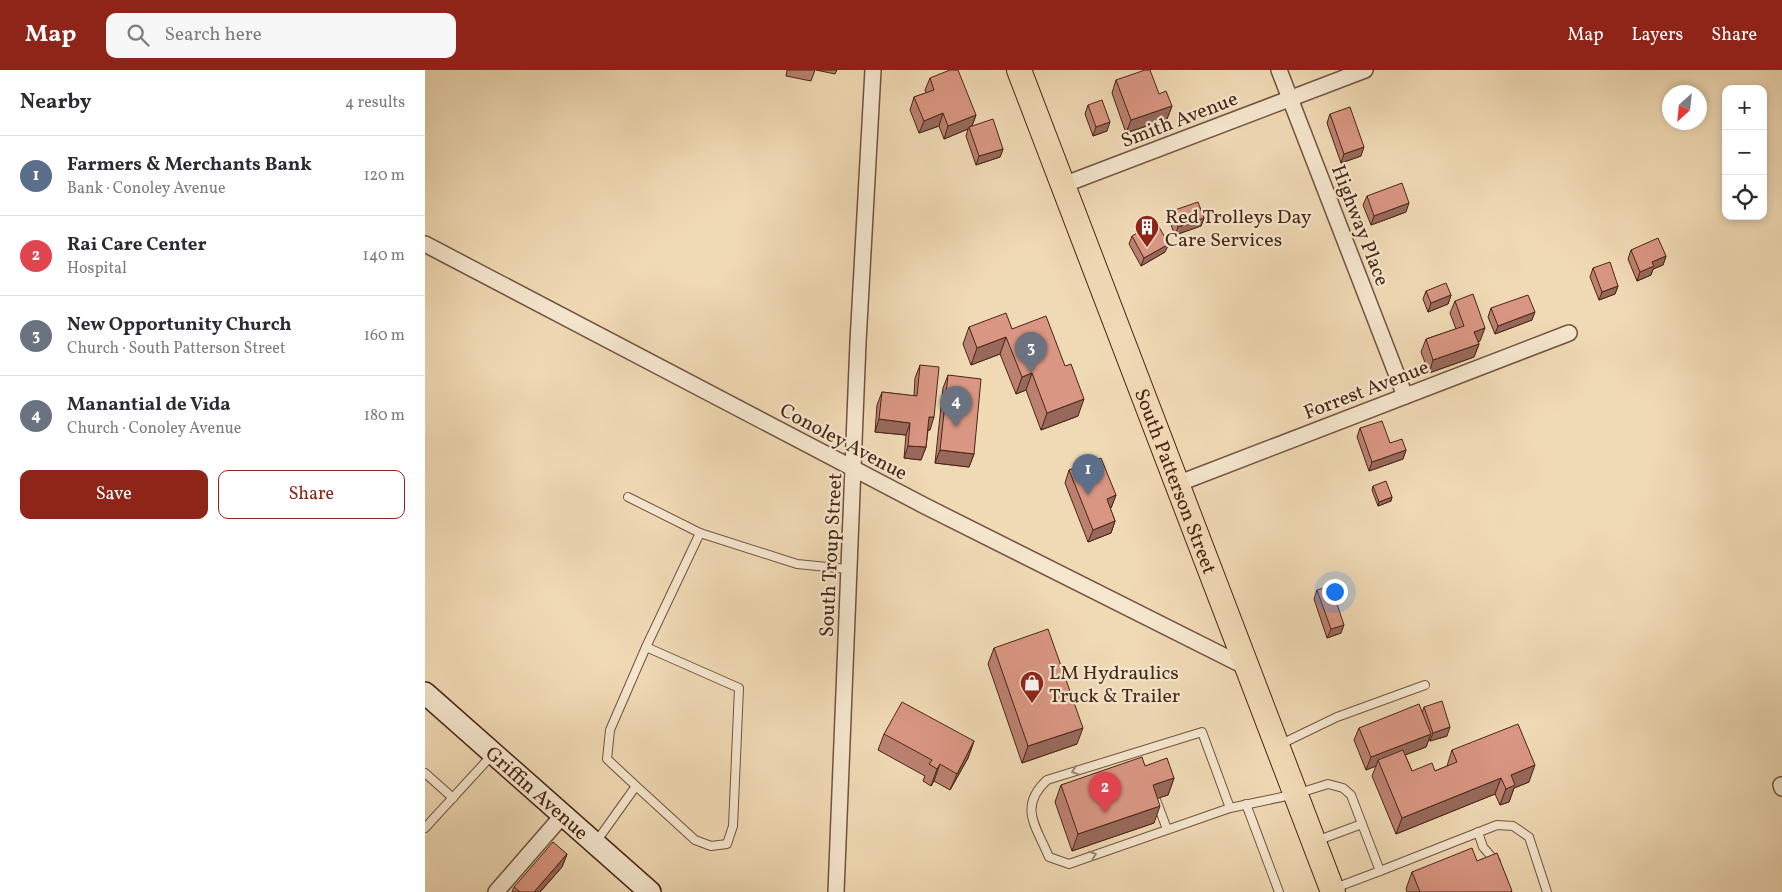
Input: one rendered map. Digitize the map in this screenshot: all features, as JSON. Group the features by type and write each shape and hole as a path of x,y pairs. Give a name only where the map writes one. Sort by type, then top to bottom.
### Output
{"main road":[{"name":"South Patterson Street","path":"1019,70 1333,891"},
{"name":"Griffin Avenue","path":"425,692 650,892"}],"street":[{"name":"South Troup Street","path":"836,892 853,468 873,70"},
{"name":"Highway Place","path":"1279,70 1405,396"},
{"name":"Smith Avenue","path":"1063,185 1365,70"},
{"name":"Conoley Avenue","path":"425,244 853,468 1121,606 1248,668"},
{"name":"Forrest Avenue","path":"1177,484 1569,333"},
{"path":"496,892 563,815"}],"lane":[{"path":"628,497 700,533 797,564 849,569"},
{"path":"646,647 739,688 733,826 727,844 711,846 695,840 607,759 610,730 646,647 700,533"},
{"path":"1277,746 1337,717 1425,685"},
{"path":"1229,808 1202,732 1047,780 1036,791 1029,812 1049,857 1069,864 1229,808 1296,794 1328,784 1343,788 1351,795 1380,871"},
{"path":"1137,751 1141,760"},
{"path":"425,828 493,754"},
{"path":"425,773 453,798"},
{"path":"595,843 636,786"},
{"path":"1156,799 1167,829"},
{"path":"1246,804 1279,892"},
{"path":"1314,841 1362,824"},
{"path":"1333,891 1497,825 1513,826 1529,838 1547,892"},
{"path":"1478,832 1483,847 1502,868"}],"building":[{"path":"950,70 958,70 976,115 948,126 943,113 924,121 914,97 934,90 930,78"},
{"path":"1150,70 1159,94 1166,91 1172,106 1131,120 1116,80"},
{"path":"1102,100 1110,122 1096,127 1088,105"},
{"path":"1350,107 1364,147 1344,154 1330,114"},
{"path":"993,119 1003,149 979,156 969,127"},
{"path":"1402,183 1409,203 1374,216 1367,196"},
{"path":"1198,202 1204,218 1178,227 1172,211"},
{"path":"1156,222 1169,244 1144,258 1132,236"},
{"path":"1658,238 1666,256 1652,262 1654,266 1640,272 1631,250"},
{"path":"1610,262 1618,286 1602,292 1593,268"},
{"path":"1446,283 1451,295 1431,303 1426,291"},
{"path":"1473,294 1485,328 1474,332 1479,344 1433,360 1426,339 1464,326 1455,301"},
{"path":"1528,295 1535,312 1498,326 1491,308"},
{"path":"1006,313 1012,329 1046,316 1065,366 1071,364 1084,399 1047,413 1032,373 1022,377 1006,337 977,348 969,327"},
{"path":"920,365 939,367 934,417 929,417 926,447 908,446 910,423 879,419 882,392 917,396"},
{"path":"948,375 981,379 974,454 940,450"},
{"path":"1382,421 1390,443 1402,439 1406,450 1372,462 1360,428"},
{"path":"1101,458 1116,495 1107,499 1115,521 1093,530 1069,470"},
{"path":"1386,481 1392,497 1379,502 1373,486"},
{"path":"1331,586 1344,625 1331,629 1317,590"},
{"name":"LM Hydraulics Truck & Trailer","path":"1048,629 1083,728 1028,746 994,648"},
{"path":"1442,701 1450,727 1433,733 1424,707"},
{"path":"902,702 974,741 957,774 940,764 937,769 929,764 932,760 884,734"},
{"path":"1419,704 1431,734 1371,757 1359,728"},
{"path":"1518,724 1535,765 1511,775 1515,785 1506,789 1501,778 1402,818 1378,760 1403,750 1412,771 1432,763 1435,771 1457,762 1452,750"},
{"path":"1142,757 1145,766 1167,758 1174,778 1153,785 1160,806 1078,834 1061,785"},
{"path":"553,842 567,854 534,892 520,892 514,887"},
{"path":"1472,848 1477,861 1497,853 1512,891 1420,892 1412,872"}],"place":[{"name":"Red Trolleys Day Care Services","path":"1147,248"},
{"name":"New Opportunity Church","path":"1031,373"},
{"name":"Manantial de Vida","path":"956,427"},
{"name":"Farmers & Merchants Bank","path":"1088,495"},
{"name":"LM Hydraulics Truck & Trailer","path":"1032,704"},
{"name":"Rai Care Center","path":"1105,813"}]}
